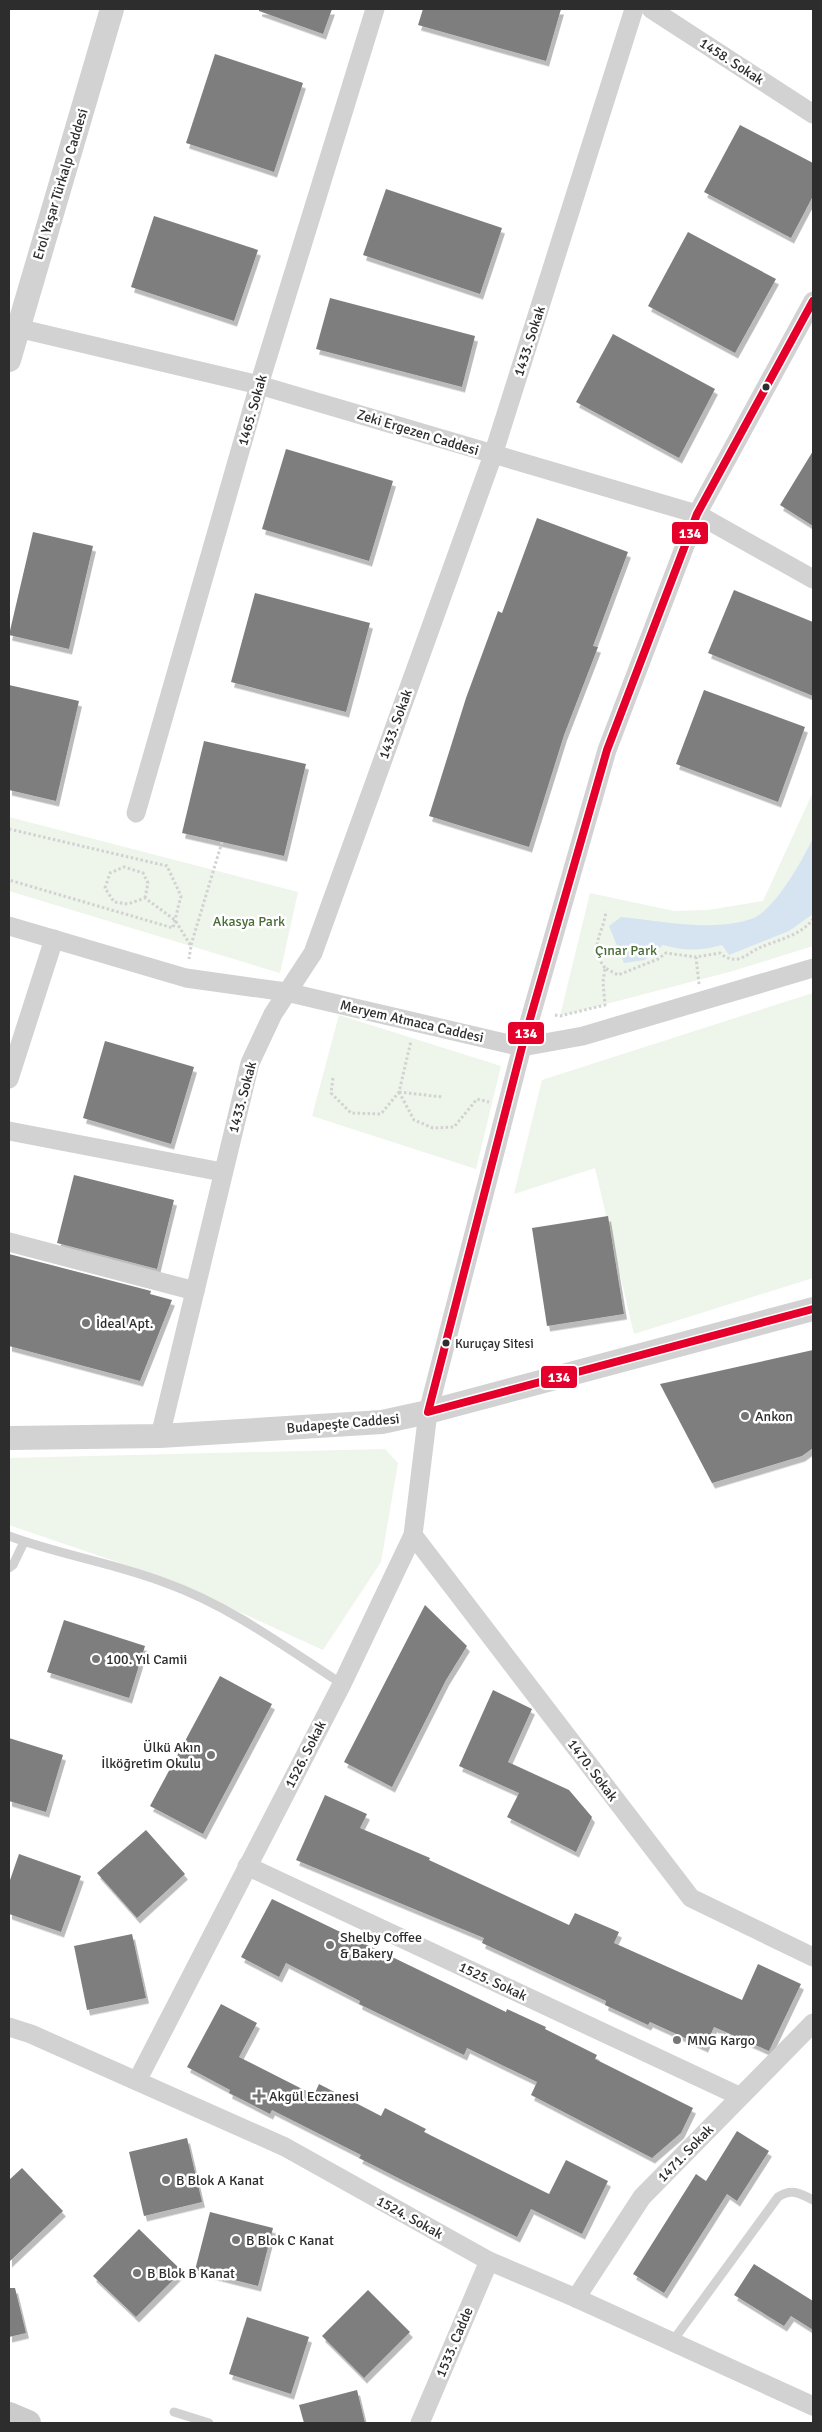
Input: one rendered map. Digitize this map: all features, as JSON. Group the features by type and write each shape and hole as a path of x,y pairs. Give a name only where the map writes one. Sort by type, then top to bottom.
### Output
{"main road":[{"path":"9,2415 28,2423"}],"street":[{"name":"Erol Yaşar Türkalp Caddesi","path":"9,360 13,327 112,9"},
{"name":"1465. Sokak","path":"136,813 259,385 375,9"},
{"name":"1433. Sokak","path":"160,1436 222,1172 250,1064 261,1036 286,992 313,952 493,454 634,9"},
{"name":"1458. Sokak","path":"651,9 813,114"},
{"name":"1526. Sokak","path":"137,2081 342,1684 414,1534 428,1412 522,1047 607,750 697,514 813,301"},
{"name":"Zeki Ergezen Caddesi","path":"13,327 259,385 697,514 813,579"},
{"name":"Meryem Atmaca Caddesi","path":"9,926 186,978 286,992 522,1047 583,1036 813,968"},
{"path":"9,1079 54,939"},
{"path":"9,1131 222,1172"},
{"path":"9,1242 195,1291"},
{"name":"Budapeşte Caddesi","path":"9,1438 160,1436 382,1422 428,1412 813,1309"},
{"name":"1470. Sokak","path":"414,1534 691,1898 813,1957"},
{"name":"1525. Sokak","path":"248,1866 739,2096"},
{"name":"1471. Sokak","path":"576,2298 642,2197 739,2096 813,2023"},
{"name":"1524. Sokak","path":"9,2027 31,2034 285,2147 489,2261 576,2298 813,2406"},
{"name":"1533. Cadde","path":"420,2423 489,2261"}],"lane":[{"path":"9,1536 24,1542 143,1574 190,1592 238,1617 342,1684"},
{"path":"9,1568 13,1565 24,1542"},
{"path":"672,2342 778,2197 790,2191 798,2192 813,2200"},
{"path":"174,2412 208,2423"}],"path":[{"path":"9,829 168,866 181,896 173,928 9,880"},
{"path":"186,978 191,946 222,842"},
{"path":"124,867 143,873 148,883 145,898 128,904 114,902 105,888 110,873 124,867"},
{"path":"145,898 175,920 191,946"},
{"path":"606,911 596,947 599,959 605,968 618,974 658,959 666,953 696,957 720,953 727,958 737,959 761,947 769,946 775,940 785,938 809,925 813,919"},
{"path":"696,957 702,1000"},
{"path":"555,1015 560,1016 604,1005 603,982 605,968"},
{"path":"333,1078 331,1092 351,1113 381,1114 399,1092 411,1038"},
{"path":"399,1092 443,1096"},
{"path":"399,1092 414,1120 433,1128 454,1127 477,1100 506,1111"}],"green space":[{"name":"Çınar Park","path":"813,792 813,946 733,971 560,1016 590,893 674,911 708,910 763,901"},
{"name":"Akasya Park","path":"9,817 298,892 280,973 9,891"},
{"path":"813,993 813,1278 634,1334 595,1168 514,1194 542,1080"},
{"path":"339,1015 501,1066 476,1169 312,1116"},
{"path":"385,1449 398,1463 381,1562 323,1650 167,1579 9,1525 9,1458"}],"water":[{"path":"813,838 813,914 789,931 729,955 722,945 692,949 663,945 645,960 624,963 609,926 621,917 703,925 736,923 751,919 760,914 778,896 795,871"}],"building":[{"path":"259,9 332,9 323,34 259,11"},
{"path":"423,9 561,9 546,61 418,25"},
{"path":"215,54 303,83 274,172 186,143"},
{"path":"740,125 813,163 813,196 791,238 704,192"},
{"path":"386,189 502,228 480,294 363,255"},
{"path":"154,216 258,250 234,321 131,287"},
{"path":"688,232 776,279 735,353 648,306"},
{"path":"330,298 475,336 462,387 316,349"},
{"path":"613,334 715,389 679,458 576,402"},
{"path":"286,449 393,481 369,561 262,529"},
{"path":"813,451 813,526 780,505"},
{"path":"537,518 628,552 593,646 598,647 564,735 529,847 429,816 466,698 498,611 502,613"},
{"path":"33,532 93,546 69,649 9,635"},
{"path":"734,590 813,622 813,696 708,653"},
{"path":"255,593 370,623 346,712 231,682"},
{"path":"9,685 79,701 56,801 9,790"},
{"path":"704,690 805,727 778,802 676,764"},
{"path":"204,741 306,764 284,856 182,833"},
{"path":"105,1041 194,1067 171,1144 83,1118"},
{"path":"74,1175 174,1200 157,1269 57,1243"},
{"path":"608,1216 624,1314 547,1326 532,1228"},
{"name":"İdeal Apt.","path":"9,1254 151,1291 150,1294 172,1300 140,1381 9,1346"},
{"name":"Ankon","path":"813,1350 813,1448 802,1456 712,1483 660,1384"},
{"path":"425,1605 467,1646 446,1680 392,1787 344,1762"},
{"name":"100. Yıl Camii","path":"64,1620 145,1646 129,1698 47,1672"},
{"name":"Ülkü Akın İlköğretim Okulu","path":"220,1676 272,1704 203,1834 150,1806"},
{"path":"493,1690 532,1709 508,1762 569,1790 592,1817 576,1852 507,1817 519,1793 459,1766"},
{"path":"9,1738 63,1755 46,1812 9,1801"},
{"path":"325,1795 367,1814 360,1828 430,1858 429,1860 569,1925 575,1913 619,1932 614,1943 742,2000 758,1964 801,1984 769,2051 714,2027 705,2047 650,2022 648,2025 605,2005 606,2001 482,1943 484,1938 296,1860"},
{"path":"146,1830 185,1874 137,1918 97,1873"},
{"path":"19,1854 81,1876 61,1932 9,1914 9,1883"},
{"path":"272,1899 506,2012 507,2009 546,2027 545,2029 597,2055 595,2059 693,2108 681,2133 652,2158 531,2095 537,2082 467,2048 464,2055 359,2004 360,2001 286,1963 279,1977 241,1957"},
{"path":"132,1934 146,1998 87,2010 74,1946"},
{"path":"221,2004 257,2023 239,2057 314,2095 319,2084 381,2116 385,2108 426,2129 424,2132 549,2194 566,2160 608,2181 582,2234 531,2209 517,2237 359,2158 361,2155 272,2110 270,2114 229,2093 230,2090 187,2067"},
{"path":"737,2131 769,2151 737,2201 727,2194 664,2293 633,2274 696,2174 706,2181"},
{"name":"B Blok A Kanat","path":"187,2138 202,2202 144,2216 129,2152"},
{"path":"22,2168 63,2211 9,2262 9,2180"},
{"name":"B Blok C Kanat","path":"210,2212 273,2228 258,2286 195,2270"},
{"name":"B Blok B Kanat","path":"139,2229 182,2271 136,2317 93,2276"},
{"path":"754,2264 813,2301 813,2330 791,2316 784,2326 734,2295"},
{"path":"9,2288 15,2288 26,2333 9,2337"},
{"path":"368,2290 410,2332 364,2378 322,2336"},
{"path":"247,2317 309,2337 291,2394 229,2374"},
{"path":"357,2390 365,2423 304,2423 299,2405"}],"transit line":[{"name":"134","path":"813,301 697,514 607,750 522,1047 428,1412 813,1309"}],"place":[{"name":"İdeal Apt.","path":"86,1323"},
{"name":"Kuruçay Sitesi","path":"446,1343"},
{"name":"Ankon","path":"745,1416"},
{"name":"100. Yıl Camii","path":"96,1659"},
{"name":"Ülkü Akın İlköğretim Okulu","path":"211,1755"},
{"name":"Shelby Coffee & Bakery","path":"330,1945"},
{"name":"MNG Kargo","path":"677,2040"},
{"name":"Akgül Eczanesi","path":"259,2096"},
{"name":"B Blok A Kanat","path":"166,2180"},
{"name":"B Blok C Kanat","path":"236,2240"},
{"name":"B Blok B Kanat","path":"137,2273"}]}
